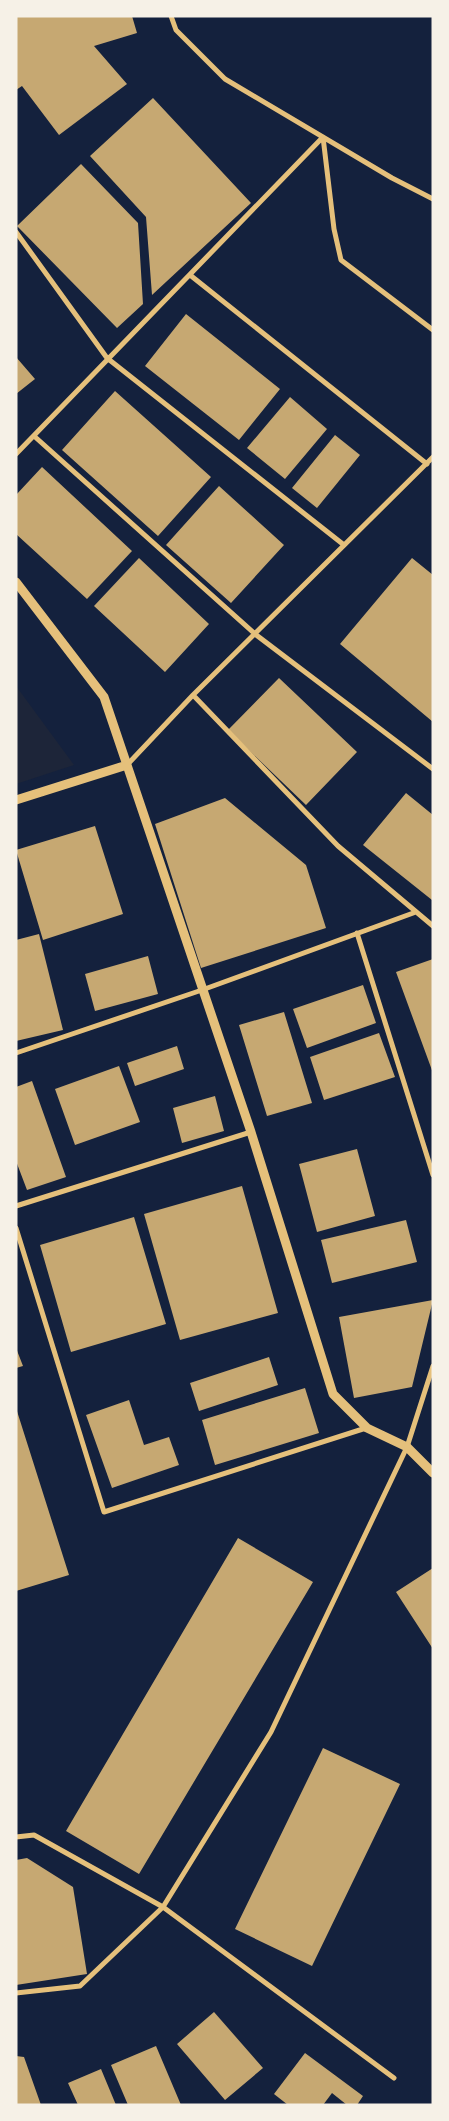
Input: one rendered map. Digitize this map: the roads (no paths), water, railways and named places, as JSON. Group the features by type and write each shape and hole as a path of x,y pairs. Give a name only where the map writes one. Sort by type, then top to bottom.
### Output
{"street":[{"path":"171,16 176,30 225,79 433,199"},
{"path":"16,454 323,137"},
{"path":"323,137 334,229 341,260 433,330"},
{"path":"16,232 107,358 344,545"},
{"path":"190,274 427,464"},
{"path":"34,436 255,634 433,768"},
{"path":"16,800 127,765 193,695 433,457"},
{"path":"16,582 104,697 251,1132 333,1394 367,1428 407,1447 433,1473"},
{"path":"193,695 338,846 433,926"},
{"path":"16,1053 202,990 416,912"},
{"path":"357,933 433,1175"},
{"path":"16,1206 251,1132"},
{"path":"16,1228 104,1512 367,1428"},
{"path":"16,1993 80,1986 163,1907 271,1732 407,1447 433,1366"},
{"path":"16,1837 34,1835 163,1907 394,2078"}]}
